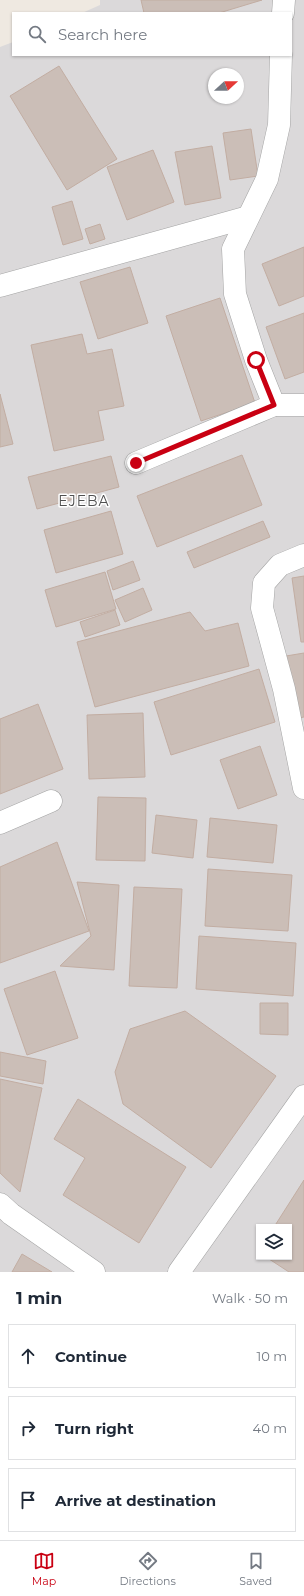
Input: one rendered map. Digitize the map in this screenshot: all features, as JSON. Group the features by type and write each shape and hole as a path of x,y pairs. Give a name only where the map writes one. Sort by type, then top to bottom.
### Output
{"street":[{"path":"283,12 284,0"},
{"path":"274,405 256,360 235,294 233,249 267,179 279,125 281,56"},
{"path":"0,286 248,217"},
{"path":"136,463 274,405 304,405"},
{"path":"304,555 280,565 264,583 262,608 284,689 304,788"},
{"path":"0,823 51,801"},
{"path":"179,1272 304,1096"},
{"path":"0,1204 11,1214 94,1272"}],"shaded area":[{"path":"100,0 304,0 304,1272 0,1272 0,47 12,42 12,56 292,56 292,12 84,12 100,5"}],"building":[{"path":"141,0 262,0 222,12 144,12"},
{"path":"59,66 117,159 67,190 10,96"},
{"path":"251,129 258,176 230,180 223,133"},
{"path":"212,146 221,198 185,205 175,152"},
{"path":"153,150 174,202 127,220 107,167"},
{"path":"72,201 83,239 63,245 52,207"},
{"path":"100,224 105,239 90,244 85,229"},
{"path":"304,247 304,296 279,306 262,264"},
{"path":"130,267 148,323 98,339 80,282"},
{"path":"220,298 255,403 201,421 166,316"},
{"path":"304,313 304,372 285,379 266,327"},
{"path":"82,334 87,354 112,349 124,406 98,411 104,440 54,451 31,345"},
{"path":"0,394 13,444 0,447"},
{"path":"242,455 262,505 157,547 137,496"},
{"path":"111,456 119,487 37,509 28,477"},
{"path":"111,511 123,554 56,573 44,530"},
{"path":"263,521 270,537 194,568 187,552"},
{"path":"133,561 140,580 113,590 107,571"},
{"path":"105,572 116,609 56,627 45,590"},
{"path":"304,576 304,642 301,642 292,578"},
{"path":"143,588 152,610 125,622 115,600"},
{"path":"115,610 120,625 85,637 80,622"},
{"path":"190,612 205,631 238,623 249,666 95,707 77,642"},
{"path":"304,653 304,717 299,718 286,656"},
{"path":"259,669 275,722 171,755 154,702"},
{"path":"38,704 63,769 0,794 0,719"},
{"path":"143,713 145,777 89,779 87,715"},
{"path":"260,746 277,795 238,809 220,760"},
{"path":"98,797 146,798 145,861 96,860"},
{"path":"156,815 197,820 193,858 152,853"},
{"path":"210,818 277,825 273,863 207,857"},
{"path":"57,842 89,931 0,963 0,867"},
{"path":"208,869 292,875 288,931 205,926"},
{"path":"77,882 119,885 114,970 60,966 91,936"},
{"path":"134,887 182,889 177,988 129,986"},
{"path":"199,936 296,943 293,996 196,989"},
{"path":"55,971 78,1038 27,1055 4,989"},
{"path":"260,1003 288,1003 288,1035 260,1034"},
{"path":"185,1011 276,1076 211,1168 123,1104 115,1072 130,1029"},
{"path":"0,1052 46,1061 43,1084 0,1076"},
{"path":"0,1079 42,1088 20,1192 0,1173"},
{"path":"78,1099 186,1167 139,1243 63,1195 85,1158 54,1139"},
{"path":"304,1180 304,1272 289,1272 271,1260 292,1260 292,1224 276,1224"},
{"path":"22,1254 52,1272 12,1272"}],"district":[{"name":"EJEBA","path":"84,501"}],"route":[{"path":"136,463 274,405 256,360"}]}
